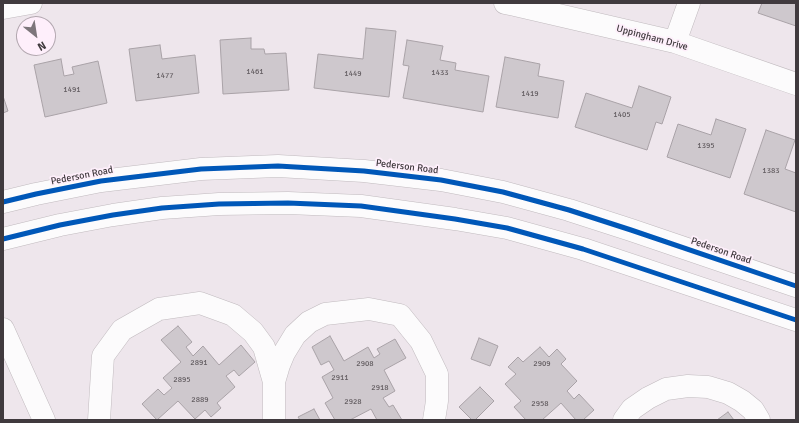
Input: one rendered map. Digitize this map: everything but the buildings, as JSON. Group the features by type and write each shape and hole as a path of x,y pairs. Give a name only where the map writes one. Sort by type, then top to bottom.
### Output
{"street":[{"path":"3,8 31,3"},
{"name":"Uppingham Drive","path":"505,3 675,42 796,84"},
{"path":"675,42 689,3"},
{"name":"Pederson Road","path":"3,202 101,181 201,169 278,166 364,171 441,180 504,192 576,212 796,286"},
{"path":"3,239 60,224 162,208 219,204 288,203 361,206 507,228 590,252 796,320"},
{"path":"99,420 103,356 122,330 159,309 200,303 233,315 253,332 264,347 274,382 274,420"},
{"path":"274,382 284,353 295,335 310,322 325,314 369,309 400,315 421,341 436,374 437,401 434,420"},
{"path":"3,329 44,420"},
{"path":"624,420 632,410 648,398 666,389 688,386 708,387 728,393 742,401 753,410 759,420"}],"cycle path":[{"path":"3,202 101,181 201,169 278,166 364,171 441,180 503,192 569,210 796,286"},
{"path":"3,239 60,225 162,208 219,204 288,203 361,206 507,228 583,249 796,320"}]}
